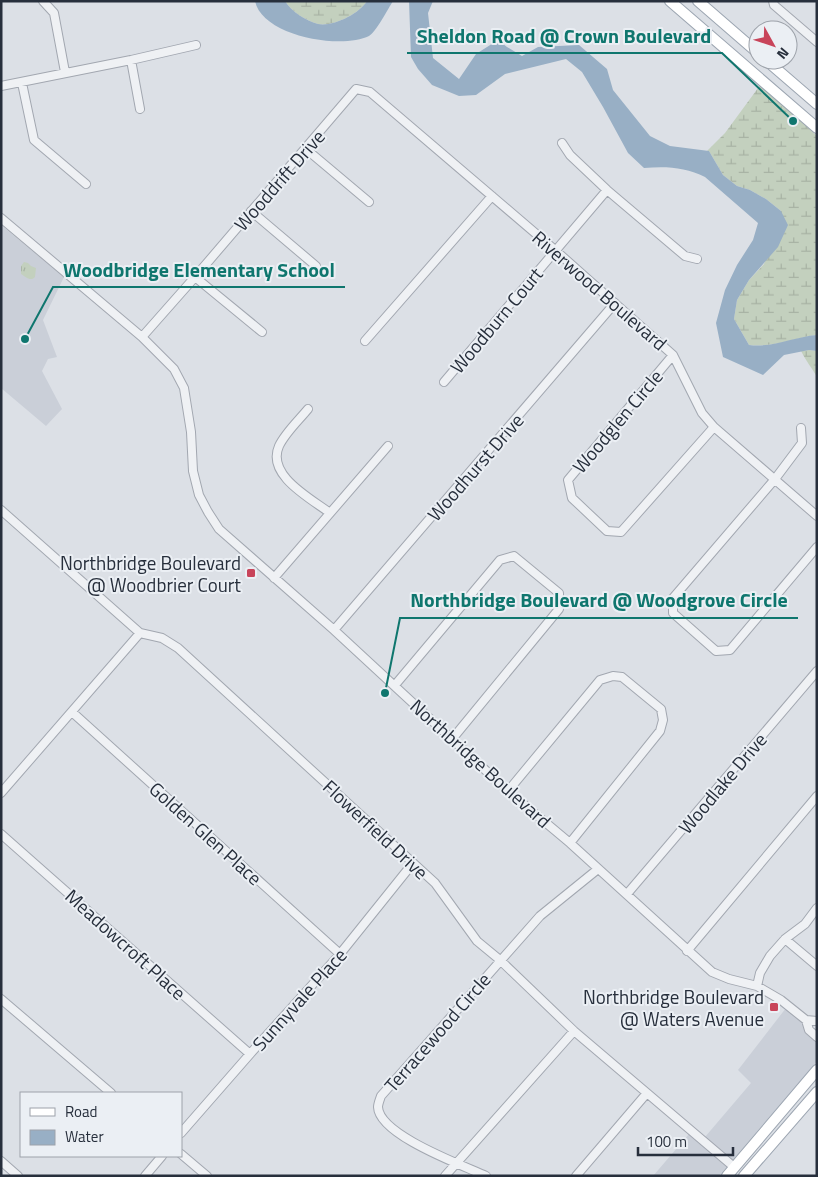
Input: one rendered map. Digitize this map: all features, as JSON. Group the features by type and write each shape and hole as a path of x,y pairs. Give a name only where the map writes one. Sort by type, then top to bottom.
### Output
{"main road":[{"path":"670,1 817,127"},
{"path":"698,1 748,44"},
{"path":"778,70 817,104"},
{"path":"727,1176 734,1172 761,1136 817,1070"},
{"path":"750,1172 817,1092"},
{"path":"750,1172 753,1154 761,1136"}],"street":[{"path":"43,1 54,13 65,72"},
{"path":"773,1 774,4 817,42"},
{"path":"1,86 196,45"},
{"path":"131,60 140,109"},
{"path":"22,82 34,140 86,184"},
{"name":"Wooddrift Drive","path":"142,337 356,89"},
{"name":"Riverwood Boulevard","path":"356,89 370,92 673,354 702,413 714,427 817,516"},
{"path":"562,143 570,155 607,190 685,256 697,259"},
{"path":"306,149 368,202"},
{"name":"Woodburn Court","path":"444,382 607,190"},
{"path":"365,341 492,196"},
{"path":"251,211 316,266"},
{"name":"Northbridge Boulevard","path":"1,218 142,337 174,369 184,388 191,432 193,471 199,495 219,528 712,972 729,979 758,986 781,1000 806,1020 808,1030 817,1037"},
{"path":"195,277 262,332"},
{"name":"Woodhurst Drive","path":"334,630 615,303"},
{"name":"Woodglen Circle","path":"673,354 568,480 572,498 607,531 621,532 714,427"},
{"path":"308,409 280,444 276,456 279,468 289,482 330,512"},
{"path":"801,428 802,443 775,479 673,598 673,613 716,651 730,650 817,547"},
{"path":"274,578 388,446"},
{"name":"Flowerfield Drive","path":"1,510 140,633 162,638 178,648 434,883 478,941 574,1030 734,1172"},
{"path":"395,685 500,560 514,556 559,593 559,609 452,738"},
{"path":"1,793 140,633"},
{"name":"Woodlake Drive","path":"627,894 817,672"},
{"path":"508,790 600,680 613,676 622,678 645,696 660,709 663,720 660,731 570,843"},
{"name":"Golden Glen Place","path":"72,712 340,954"},
{"path":"687,950 817,796"},
{"name":"Meadowcroft Place","path":"1,834 250,1054"},
{"name":"Sunnyvale Place","path":"182,1132 340,954 413,863"},
{"name":"Terracewood Circle","path":"486,1176 401,1137 384,1123 378,1108 381,1096 540,916 598,869"},
{"path":"758,986 760,973 770,956 785,939 805,924 817,908"},
{"path":"785,939 817,966"},
{"path":"1,999 110,1092"},
{"path":"806,1020 817,1020"},
{"path":"445,1176 574,1030"},
{"path":"576,1176 647,1093"},
{"path":"182,1155 206,1176"},
{"path":"145,1176 161,1157"},
{"path":"1,1161 18,1176"}],"shaded area":[{"path":"1,225 64,277 43,320 57,357 48,359 42,371 62,409 46,426 1,388"},
{"path":"786,1008 803,1021 806,1032 817,1041 817,1061 732,1161 701,1135 705,1137 751,1083 738,1070"},
{"path":"689,1134 727,1166 719,1176 653,1176"}],"green space":[{"path":"285,1 367,1 352,15 331,24 318,24 295,12"},
{"path":"761,84 817,136 817,335 758,346 749,345 734,319 737,300 749,280 764,264 781,211 766,199 750,190 737,186 723,175 709,151 707,151 725,133"},
{"path":"24,262 36,268 35,277 31,279 21,274 21,266"},
{"path":"801,351 817,351 817,377"}],"water":[{"path":"255,1 285,1 295,12 304,18 313,23 324,24 352,15 367,1 393,1 372,34 356,40 340,41 304,37 287,31 272,23 261,13"},
{"path":"409,1 433,1 428,13 433,58 459,79 476,54 498,40 522,56 538,47 579,45 607,69 613,90 650,136 670,146 709,151 723,175 737,186 750,190 766,199 781,211 788,225 778,247 749,280 737,300 734,319 749,345 775,344 817,335 817,351 809,350 784,355 763,375 723,357 716,323 725,290 737,265 753,240 758,223 705,177 675,168 644,168 628,153 582,72 566,59 505,74 476,95 459,96 432,85 418,69 411,57"}],"place":[{"name":"Sheldon Road @ Crown Boulevard","path":"793,121"},
{"name":"Woodbridge Elementary School","path":"25,339"},
{"name":"Northbridge Boulevard @ Woodbrier Court","path":"251,573"},
{"name":"Northbridge Boulevard @ Woodgrove Circle","path":"385,693"},
{"name":"Northbridge Boulevard @ Waters Avenue","path":"774,1007"}]}
